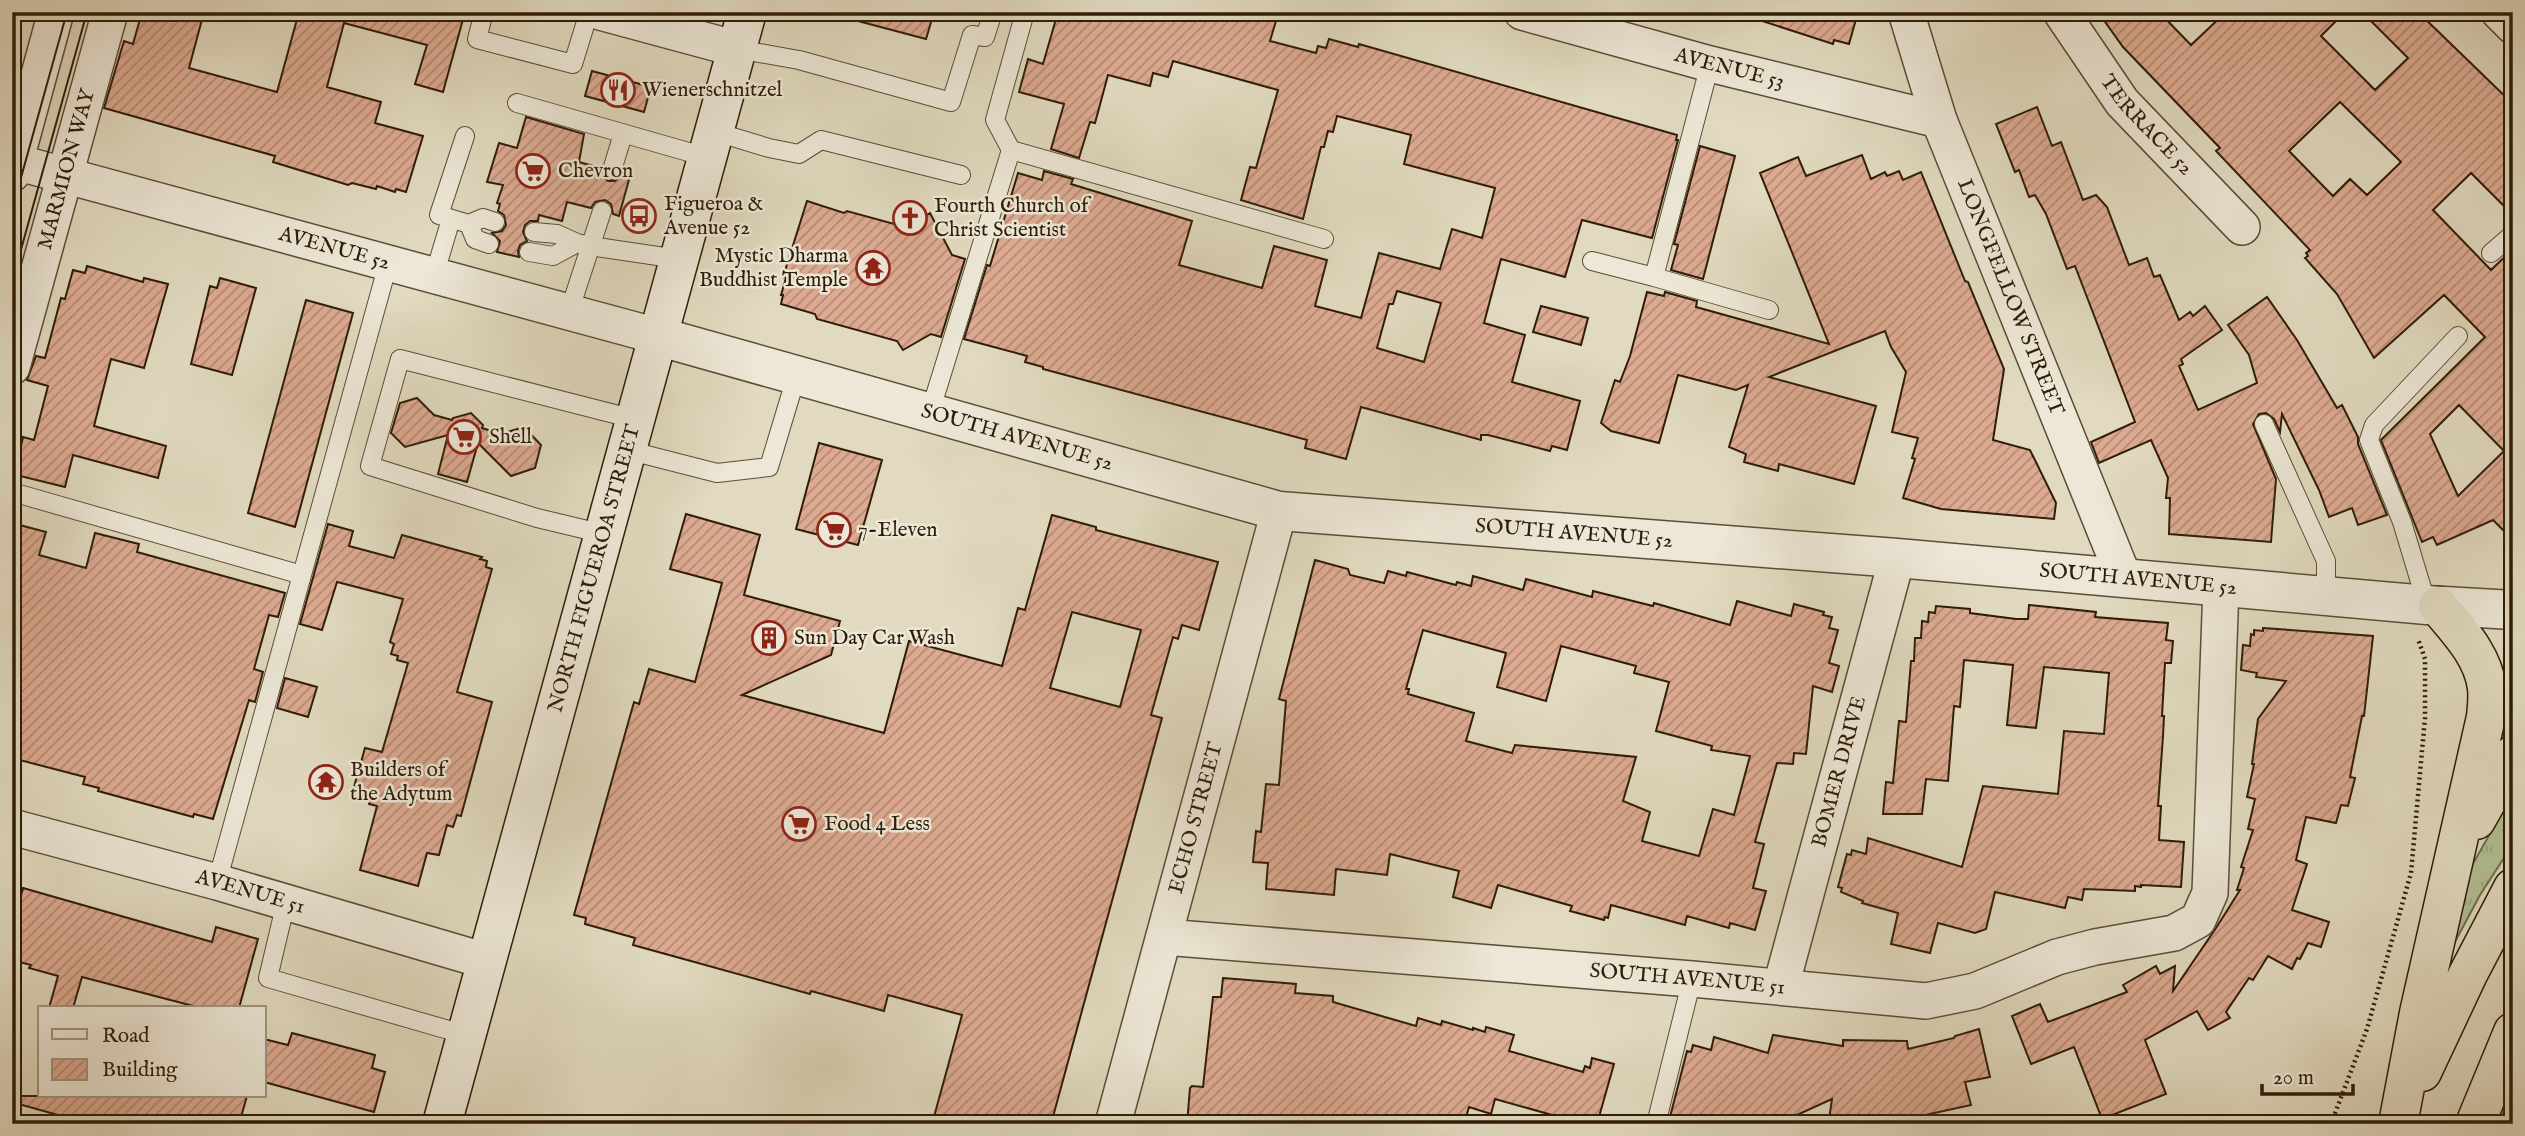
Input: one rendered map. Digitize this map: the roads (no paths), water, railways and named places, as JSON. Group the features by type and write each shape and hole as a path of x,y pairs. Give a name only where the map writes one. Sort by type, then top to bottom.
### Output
{"highway":[{"path":"2398,1124 2419,1013 2486,717 2487,688 2480,661 2466,639 2424,605"},
{"path":"2456,855 2513,755"},
{"path":"2398,1124 2468,974 2513,888"},
{"path":"2475,1124 2505,1057 2513,1031"}],"street":[{"path":"13,165 56,12"},
{"name":"MARMION WAY","path":"12,367 110,12"},
{"path":"600,12 737,49"},
{"name":"NORTH FIGUEROA STREET","path":"442,1124 747,12"},
{"name":"AVENUE 53","path":"1522,12 1710,64 1939,120"},
{"name":"LONGFELLOW STREET","path":"1906,12 1939,120 2124,578"},
{"name":"TERRACE 52","path":"2061,12 2122,102 2242,227"},
{"path":"2499,12 2513,26"},
{"name":"AVENUE 52","path":"13,165 65,174 657,336"},
{"name":"SOUTH AVENUE 52","path":"657,336 1279,511 1897,558 2424,605 2513,610"},
{"name":"ECHO STREET","path":"1113,1124 1279,511"},
{"name":"BOMER DRIVE","path":"1782,986 1897,558"},
{"name":"SOUTH AVENUE 51","path":"1164,937 1782,986 1926,1001 1975,991 2057,957 2095,947 2174,933 2198,920 2210,893 2221,586"},
{"name":"AVENUE 51","path":"12,827 217,882 486,961"}],"lane":[{"path":"484,12 477,39 573,64 589,12"},
{"path":"737,49 799,60 951,102 972,35 985,37 993,12"},
{"path":"930,412 1011,150 995,120 1025,12"},
{"path":"1654,277 1710,64"},
{"path":"517,103 623,134 769,148 799,154 821,140 961,175"},
{"path":"612,170 623,134"},
{"path":"434,276 465,135"},
{"path":"1011,150 1324,239"},
{"path":"569,312 583,244 602,211"},
{"path":"445,217 469,224 483,218 495,222"},
{"path":"469,224 475,239 489,244"},
{"path":"534,232 557,234 583,244 678,259"},
{"path":"2491,253 2513,234"},
{"path":"529,252 552,256 583,244"},
{"path":"1592,261 1769,310"},
{"path":"217,882 388,264"},
{"path":"2424,605 2402,522 2369,440 2374,425 2458,336"},
{"path":"604,534 537,518 370,466 400,359 631,435 717,473 769,467 797,374"},
{"path":"2264,424 2326,561 2326,596"},
{"path":"12,492 302,575"},
{"path":"286,902 268,978 466,1035"},
{"path":"1656,1124 1692,979"}],"tram line":[{"path":"12,210 67,12"},
{"path":"12,282 87,12"}],"place":[{"name":"Wienerschnitzel","path":"618,90"},
{"name":"Chevron","path":"533,171"},
{"name":"Figueroa & Avenue 52","path":"639,216"},
{"name":"Fourth Church of Christ Scientist","path":"910,218"},
{"name":"Mystic Dharma Buddhist Temple","path":"873,268"},
{"name":"Shell","path":"464,437"},
{"name":"7-Eleven","path":"834,530"},
{"name":"Sun Day Car Wash","path":"769,638"},
{"name":"Builders of the Adytum","path":"326,782"},
{"name":"Food 4 Less","path":"799,824"}]}
